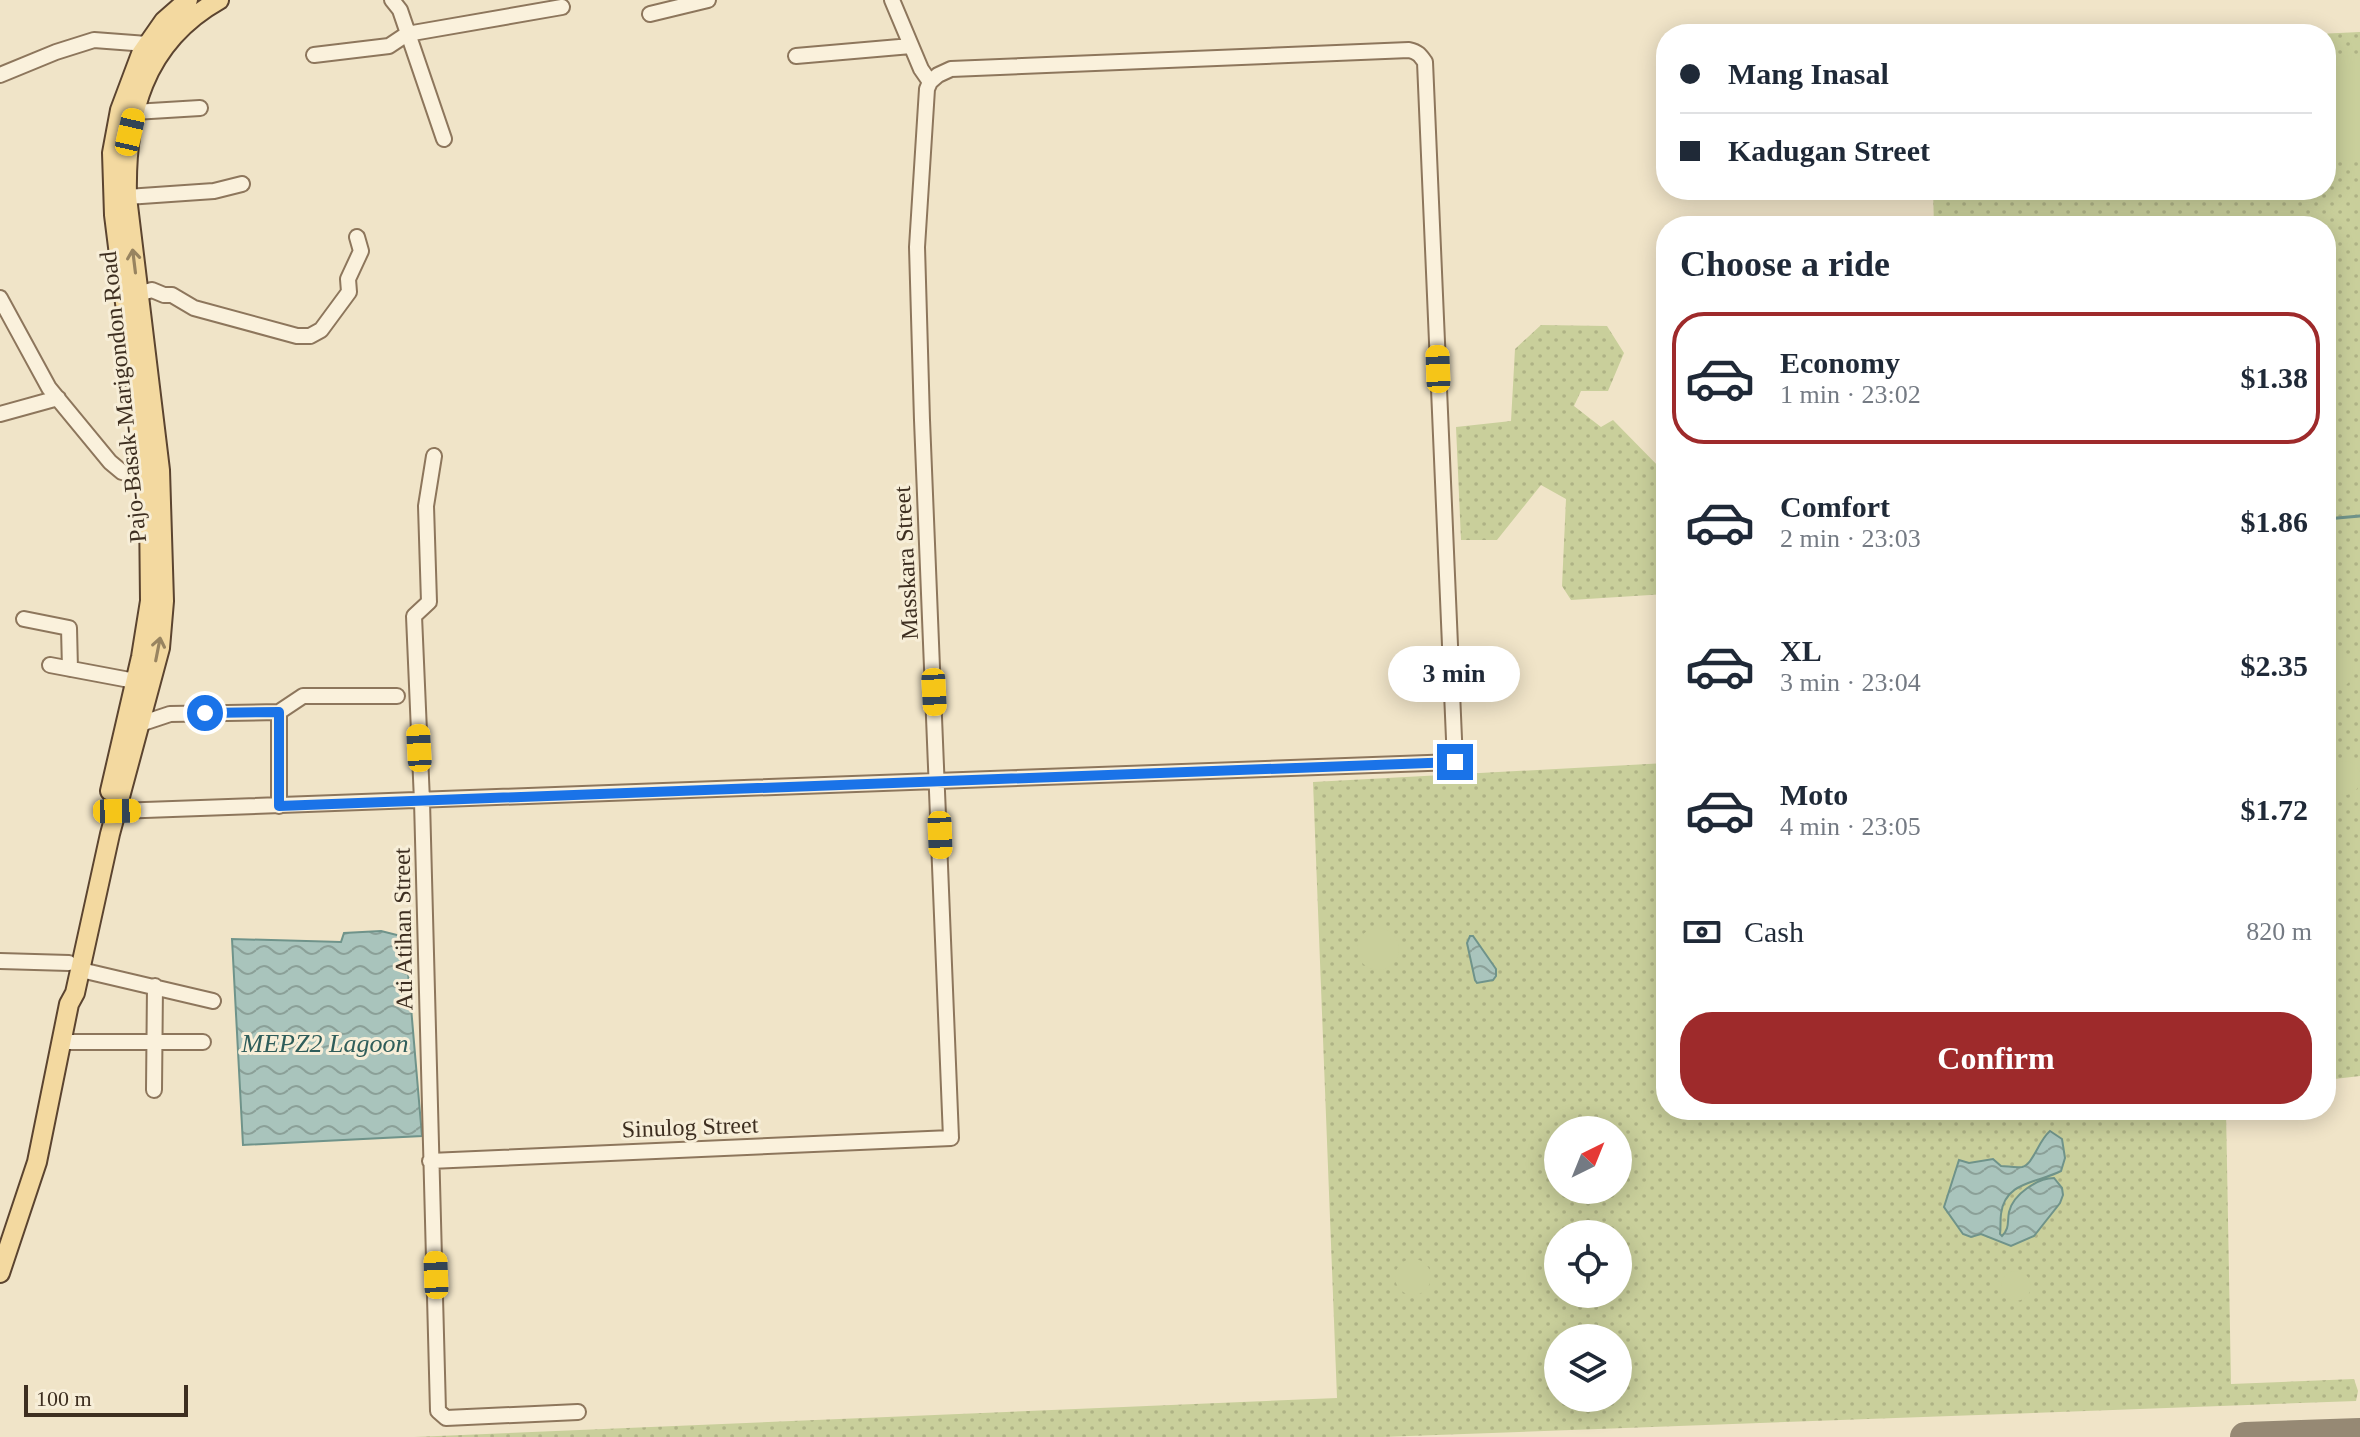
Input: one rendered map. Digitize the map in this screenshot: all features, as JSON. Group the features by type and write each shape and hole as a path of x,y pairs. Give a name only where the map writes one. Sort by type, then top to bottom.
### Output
{"main road":[{"name":"Pajo-Basak-Marigondon Road","path":"153,475 114,215 111,174 114,136 135,68 164,21 188,0"},
{"name":"Pajo-Basak-Marigondon Road","path":"0,1273 37,1162 60,1042 69,1004 75,993 75,966 141,688 160,648 164,601 127,197 127,151 134,112 147,75 162,48 183,25 219,0"},
{"name":"Pajo-Basak-Marigondon Road","path":"75,966 140,724 141,688"}],"street":[{"path":"392,0 400,10 444,139"},
{"path":"650,14 708,0"},
{"path":"117,811 1455,762 1425,62 1420,55 1409,50 951,69 930,82 892,0"},
{"path":"314,55 389,46 407,34 562,7"},
{"path":"0,75 94,40 147,44"},
{"path":"796,56 911,46"},
{"name":"Masskara Street","path":"930,82 927,89 917,247 951,1138"},
{"path":"134,112 200,108"},
{"path":"127,197 214,191 242,184"},
{"path":"138,294 152,290 172,295 194,308 282,332 310,336 321,330 349,292 348,279 361,251 357,237"},
{"path":"0,298 54,393 110,462 122,472 153,475"},
{"path":"2,414 54,393"},
{"name":"Ati Atihan Street","path":"434,456 426,506 429,602 414,616 422,801 438,1411 446,1418 578,1412"},
{"path":"24,619 69,628 70,669"},
{"path":"50,665 141,688 170,714"},
{"path":"140,724 170,714 279,712 303,696 397,696"},
{"path":"279,712 279,806"},
{"path":"0,961 75,966 213,1001"},
{"path":"154,1090 155,986"},
{"path":"60,1042 203,1042"},
{"name":"Sinulog Street","path":"430,1161 951,1138"}],"green space":[{"path":"2360,32 2360,1076 2336,1079 2336,216 1934,216 1933,200 2336,200 2336,33"},
{"path":"2360,55 2360,160 2336,161 2336,56"},
{"path":"1541,325 1607,326 1624,353 1608,391 1581,391 1574,406 1601,427 1613,420 1656,464 1656,595 1571,600 1562,586 1566,499 1541,485 1497,540 1461,540 1456,427 1511,421 1515,349"},
{"path":"2336,651 2347,654 2351,661 2352,676 2343,686 2336,686"},
{"path":"2350,762 2360,772 2360,784 2356,790 2344,795 2336,793 2336,763"},
{"path":"1656,764 1656,1120 2226,1120 2231,1384 2354,1379 2358,1391 2356,1401 1382,1437 414,1437 1337,1398 1313,782"},
{"path":"1378,928 1393,934 1399,949 1393,964 1378,970 1363,964 1357,949 1363,934"},
{"path":"1413,1259 1426,1264 1431,1277 1426,1290 1413,1295 1400,1290 1395,1277 1400,1264"},
{"path":"2016,1271 2027,1275 2031,1286 2027,1297 2016,1301 2005,1297 2001,1286 2005,1275"}],"water":[{"name":"MEPZ2 Lagoon","path":"381,931 405,937 422,1136 243,1145 232,939 341,942 344,933"},
{"path":"1470,936 1496,969 1493,980 1477,983 1475,980 1467,943"},
{"path":"2050,1131 2062,1139 2065,1158 2061,1171 2016,1189 2004,1203 2001,1214 2002,1236 2015,1199 2034,1184 2054,1178 2063,1195 2034,1236 2011,1246 1981,1234 1971,1237 1963,1234 1944,1207 1959,1160 1969,1163 1993,1159 2001,1166 2022,1167 2029,1162"}],"waterway":[{"path":"2336,518 2360,516"}],"taxiway":[{"path":"2245,1437 2360,1433"}],"route":[{"path":"205,713 279,712 279,806 1455,762"}]}
